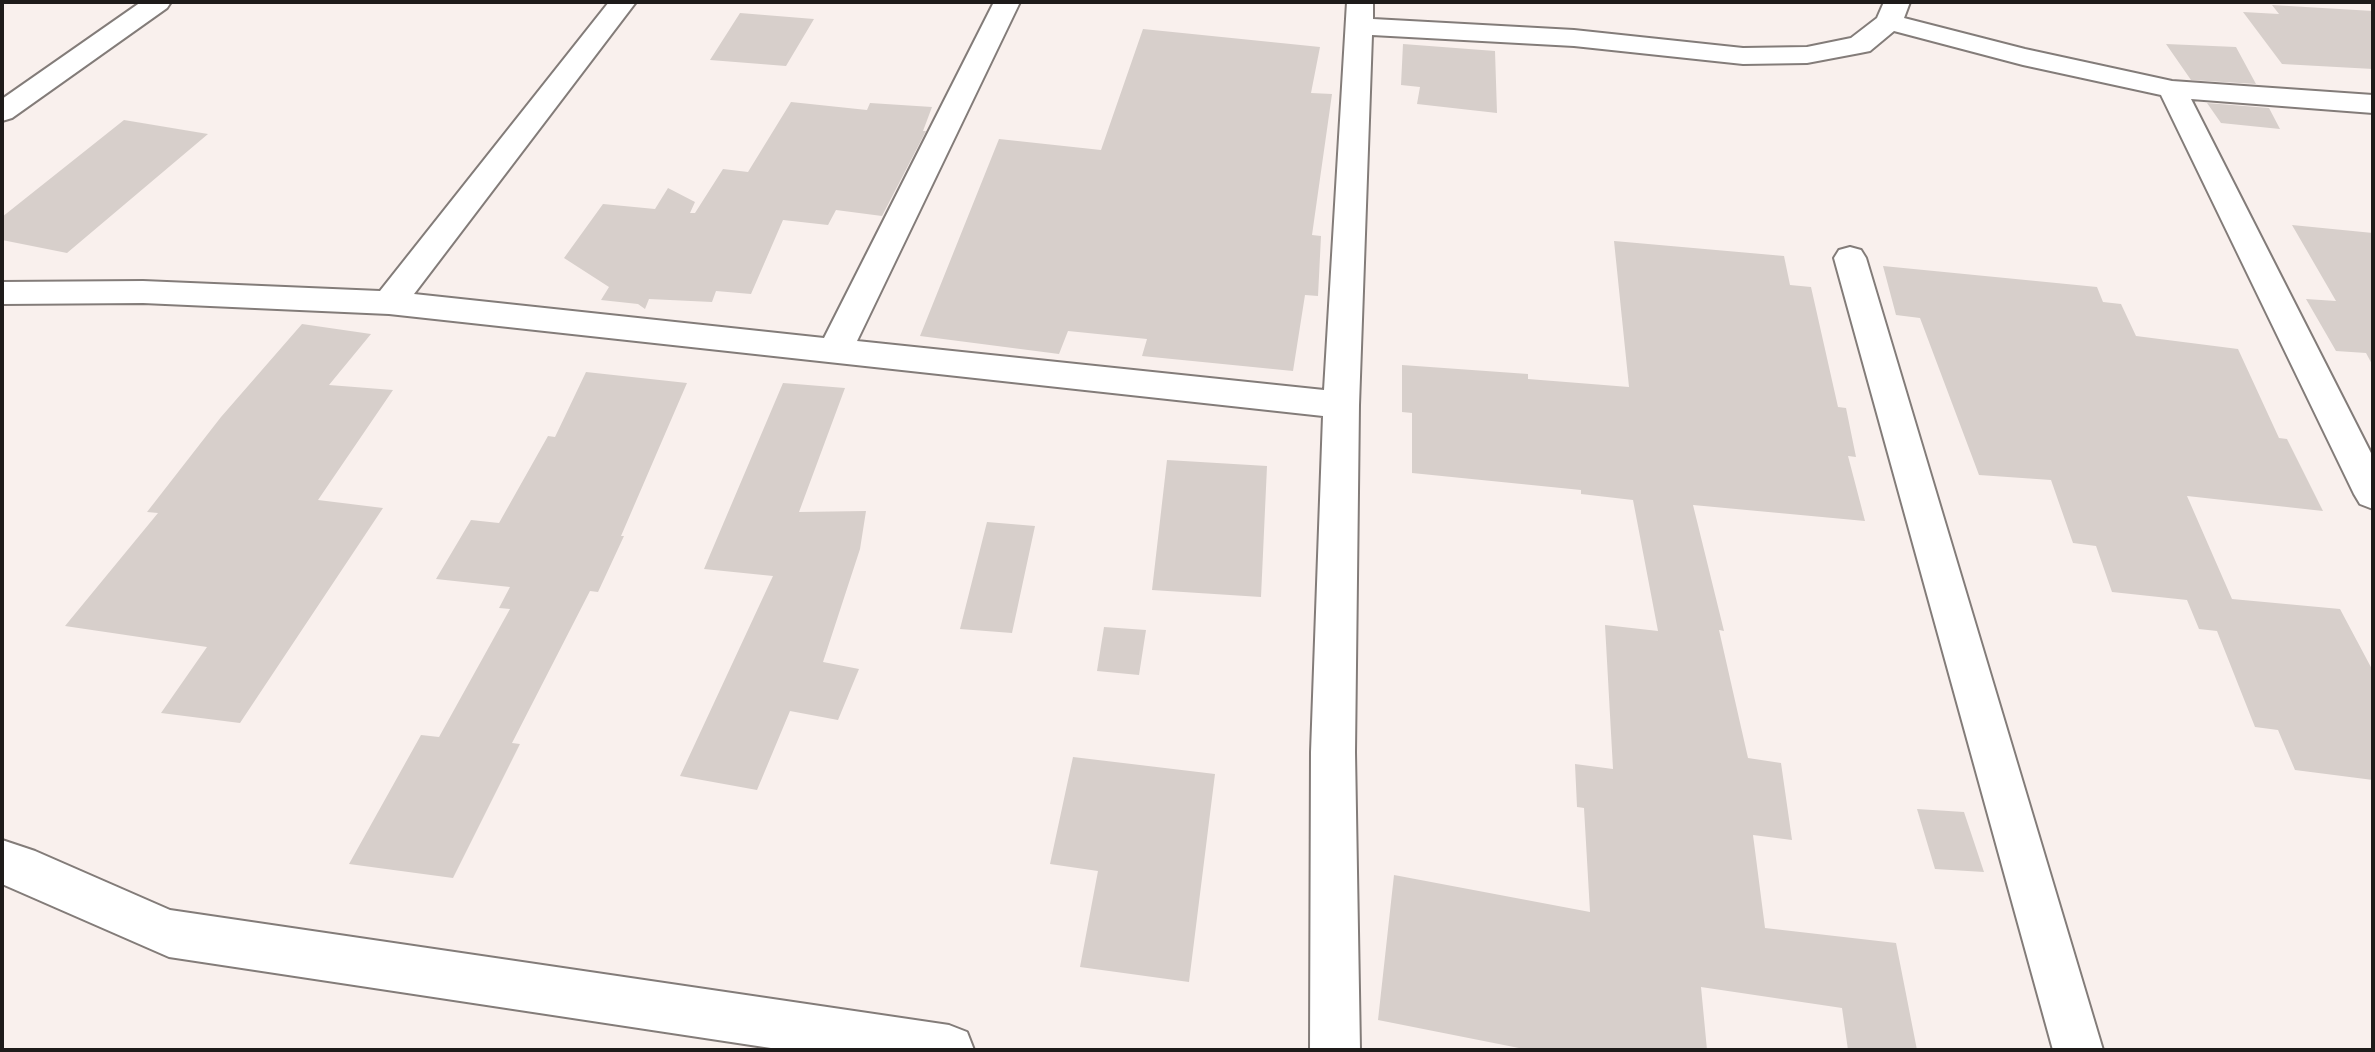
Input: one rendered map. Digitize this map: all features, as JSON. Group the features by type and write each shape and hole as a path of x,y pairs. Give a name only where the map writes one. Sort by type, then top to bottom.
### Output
{"street":[{"path":"2,112 158,2"},
{"path":"389,303 623,2"},
{"path":"834,352 1007,2"},
{"path":"1335,1050 1333,752 1341,405 1359,14 1743,56 1807,55 1860,45 1893,12 2023,57 2172,89 2373,104"},
{"path":"2172,89 2373,494"},
{"path":"1850,258 2078,1050"},
{"path":"2,293 143,292 389,303 1341,405"},
{"path":"2,862 169,933 948,1050"}],"building":[{"path":"2272,5 2373,11 2373,69 2282,64 2243,12 2279,14"},
{"path":"740,13 814,19 786,66 710,60"},
{"path":"1143,29 1320,47 1311,93 1332,94 1312,235 1321,236 1318,296 1305,295 1293,371 1142,356 1147,339 1068,331 1059,354 920,336 999,139 1101,150"},
{"path":"1403,44 1495,51 1497,113 1417,104 1420,87 1401,85"},
{"path":"2166,44 2236,47 2256,84 2191,80"},
{"path":"791,102 867,110 870,103 932,107 923,131 926,131 882,216 836,210 828,225 783,220 751,294 716,291 712,302 649,299 645,309 638,304 601,300 609,287 564,258 603,204 655,209 668,188 695,202 690,213 695,213 723,169 748,172"},
{"path":"2207,103 2269,108 2280,129 2221,123"},
{"path":"124,120 208,134 67,253 2,240 2,217"},
{"path":"2292,225 2373,233 2373,366 2366,353 2336,351 2306,299 2336,301"},
{"path":"1614,241 1784,256 1790,285 1811,287 1838,407 1846,408 1856,457 1848,456 1865,521 1693,505 1724,631 1719,630 1748,758 1781,763 1792,840 1753,835 1765,928 1896,943 1917,1050 1848,1050 1842,1008 1701,987 1707,1050 1529,1050 1378,1020 1394,875 1590,912 1584,808 1577,807 1575,764 1613,769 1605,625 1658,631 1633,500 1581,494 1581,490 1412,473 1412,413 1402,412 1402,365 1528,374 1528,379 1629,387"},
{"path":"1883,266 2097,287 2103,302 2121,304 2136,336 2238,349 2279,438 2287,439 2323,511 2187,496 2232,599 2340,609 2373,671 2373,780 2295,770 2278,730 2255,727 2217,631 2199,629 2187,600 2112,592 2096,546 2073,543 2051,480 1979,475 1920,318 1896,315"},
{"path":"302,324 371,334 329,385 393,390 318,500 383,508 240,723 161,713 207,647 65,626 158,513 147,512 221,417"},
{"path":"586,372 687,383 598,592 590,591 512,743 520,744 453,878 349,864 421,735 439,737 510,609 499,608 510,587 436,579 471,520 499,523 548,436 555,437"},
{"path":"783,383 845,388 799,512 866,511 860,549 823,662 859,669 838,720 790,711 757,790 680,776 773,576 704,569"},
{"path":"1167,460 1267,466 1261,597 1152,590"},
{"path":"987,522 1035,526 1012,633 960,629"},
{"path":"1104,627 1146,630 1139,675 1097,671"},
{"path":"1073,757 1215,774 1189,982 1080,967 1098,871 1050,864"},
{"path":"1917,809 1964,812 1984,872 1935,869"}]}
